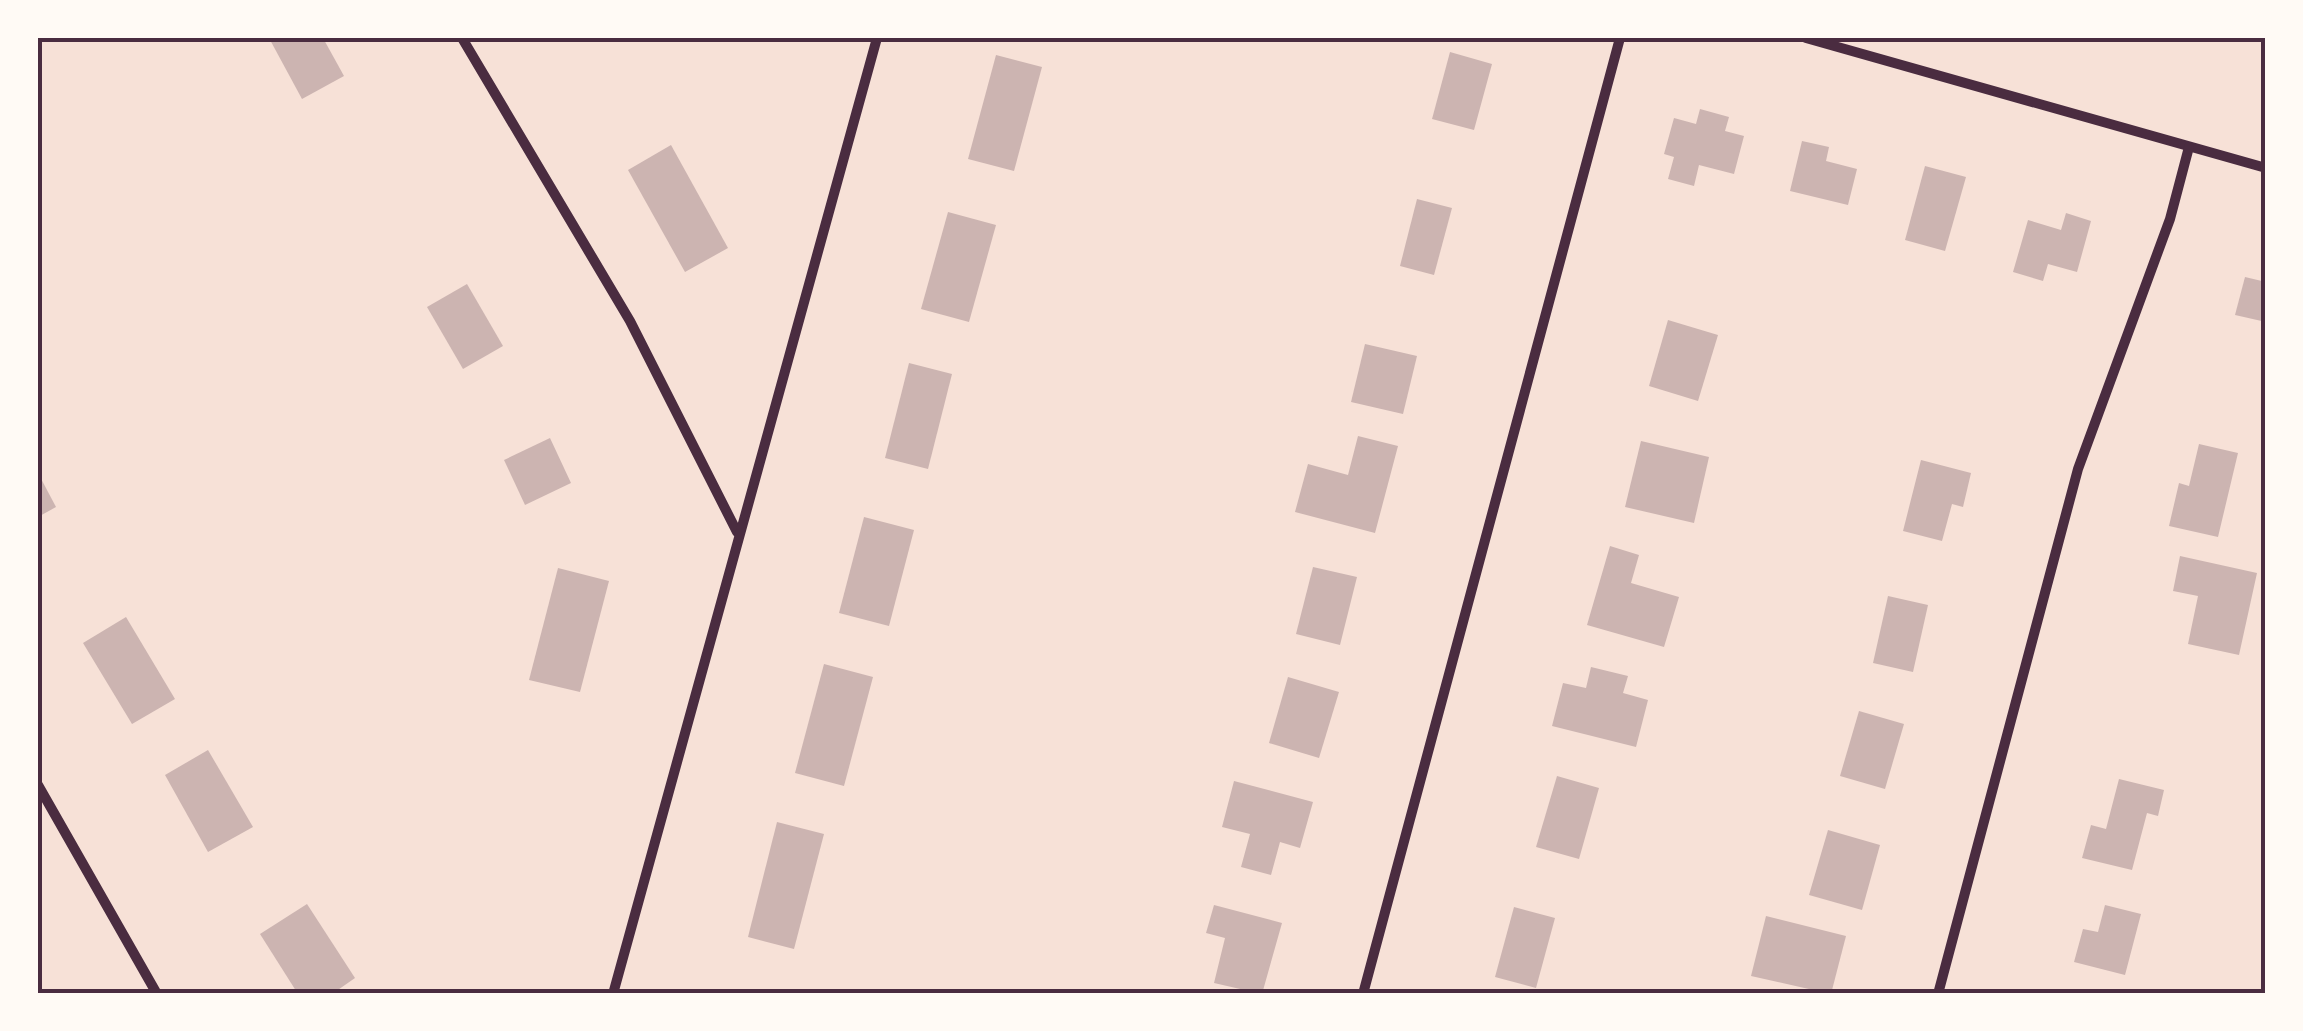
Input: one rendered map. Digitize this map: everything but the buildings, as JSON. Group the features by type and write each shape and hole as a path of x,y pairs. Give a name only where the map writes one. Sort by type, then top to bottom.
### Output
{"street":[{"path":"462,38 630,321 738,533"},
{"path":"613,994 876,38"},
{"path":"1363,994 1620,38"},
{"path":"1806,38 2266,168"},
{"path":"1938,994 2078,469 2170,219 2189,147"},
{"path":"38,785 157,994"}]}
